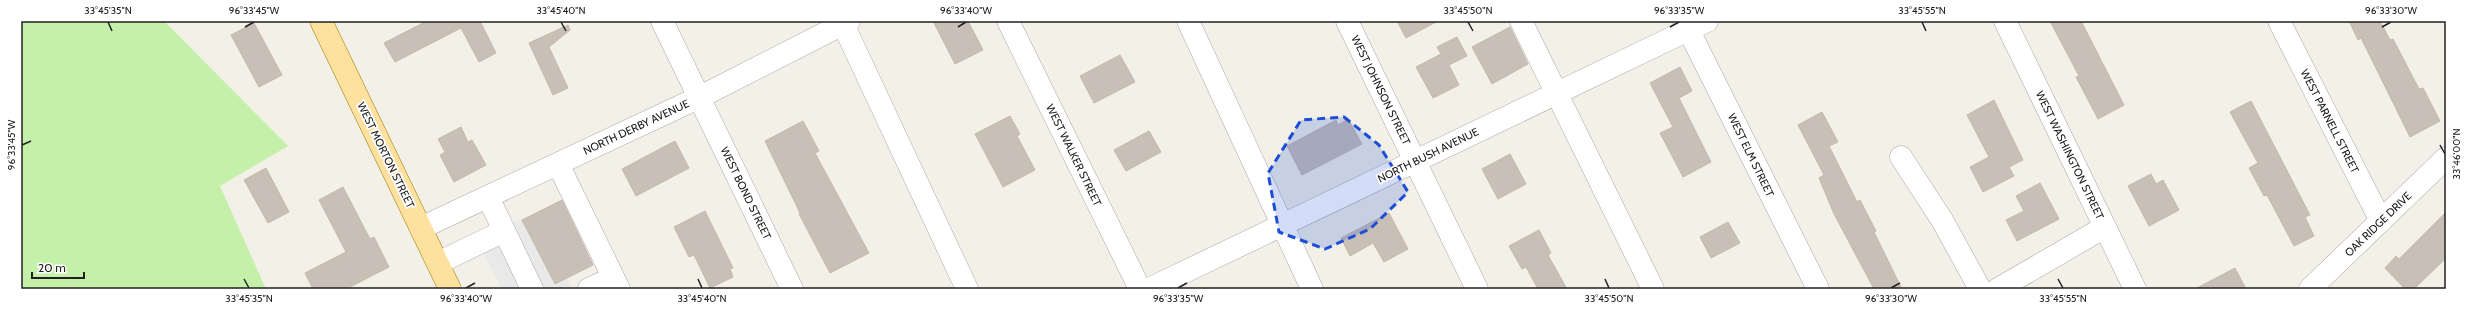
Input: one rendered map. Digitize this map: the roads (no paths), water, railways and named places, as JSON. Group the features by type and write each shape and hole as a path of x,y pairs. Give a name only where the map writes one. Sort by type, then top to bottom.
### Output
{"main road":[{"name":"WEST MORTON STREET","path":"320,21 450,289"}],"street":[{"name":"WEST BOND STREET","path":"662,21 792,289"},
{"name":"WEST WALKER STREET","path":"1008,21 1140,289"},
{"path":"1188,21 1312,289"},
{"name":"WEST JOHNSON STREET","path":"1347,21 1477,289"},
{"path":"1521,21 1653,289"},
{"name":"WEST WASHINGTON STREET","path":"2005,21 2135,289"},
{"name":"WEST PARNELL STREET","path":"2279,21 2381,221"},
{"name":"NORTH DERBY AVENUE","path":"421,228 700,97 846,23"},
{"path":"846,23 967,289"},
{"name":"NORTH BUSH AVENUE","path":"1149,289 1283,226 1415,160 1556,93 1693,24"},
{"name":"WEST ELM STREET","path":"1693,24 1818,289"},
{"path":"1902,157 1942,220 1980,289"},
{"name":"OAK RIDGE DRIVE","path":"2310,289 2446,158"},
{"path":"558,164 607,285"},
{"path":"488,197 532,289"},
{"path":"1998,289 2105,227"},
{"path":"438,263 504,231"}]}
